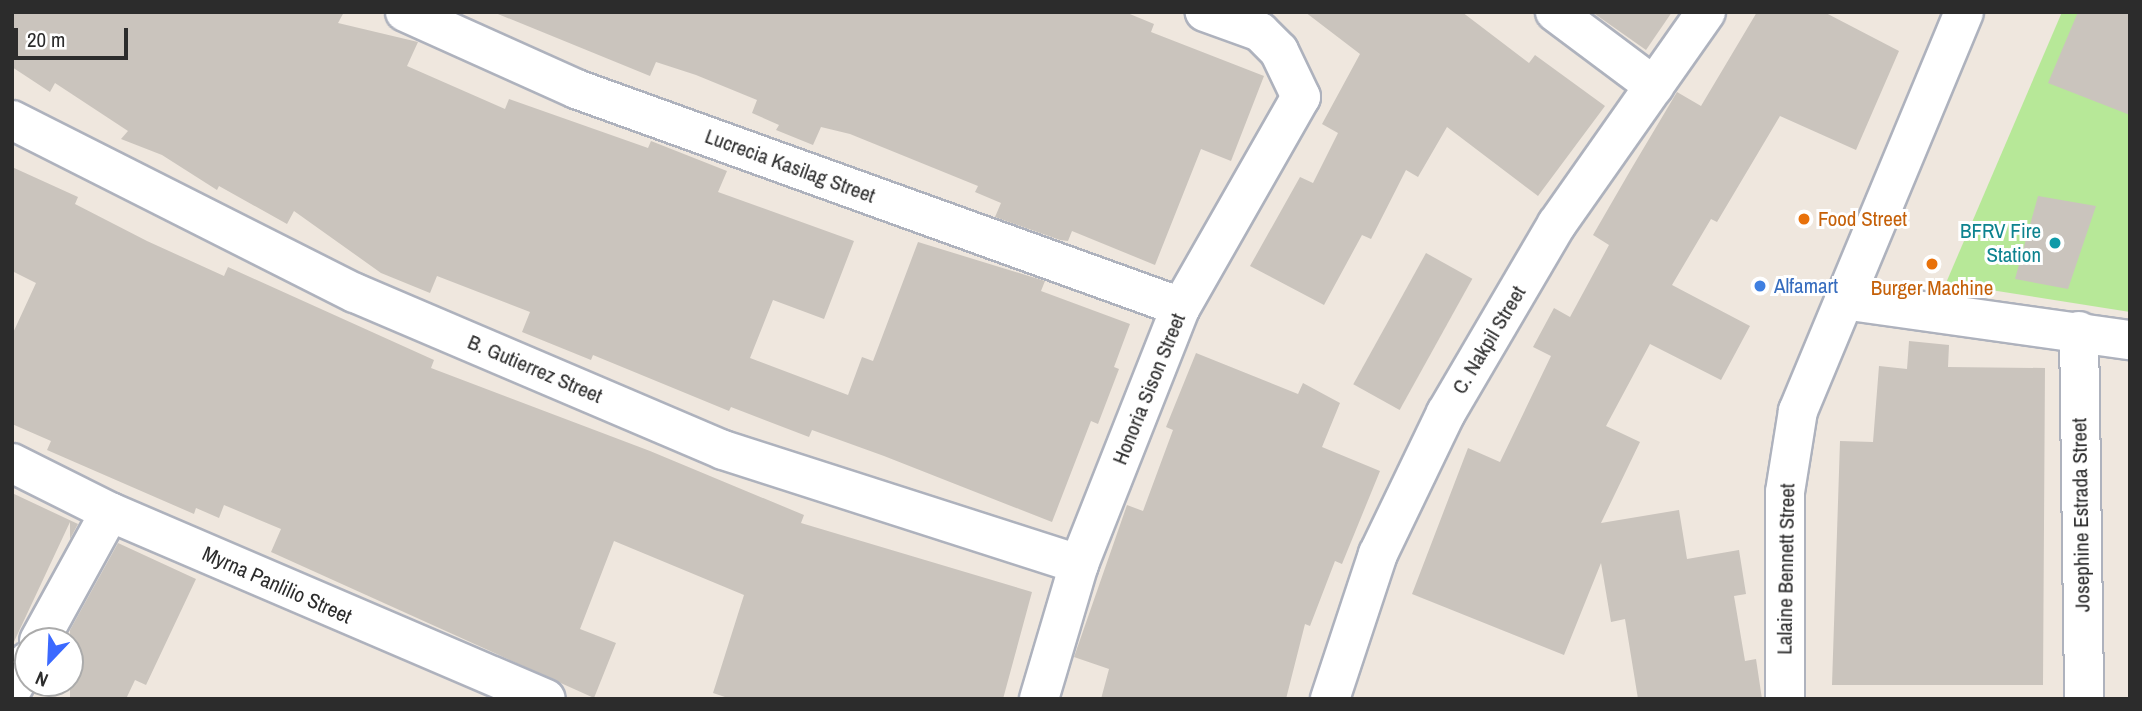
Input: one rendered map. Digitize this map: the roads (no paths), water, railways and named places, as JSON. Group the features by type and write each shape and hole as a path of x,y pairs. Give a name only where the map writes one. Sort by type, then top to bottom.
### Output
{"street":[{"name":"Lucrecia Kasilag Street","path":"405,12 576,89 1181,307"},
{"name":"Honoria Sison Street","path":"1039,699 1079,564 1181,307 1301,97 1279,51 1260,32 1205,12"},
{"path":"1555,12 1654,86"},
{"name":"C. Nakpil Street","path":"1330,699 1378,554 1446,413 1557,225 1706,12"},
{"name":"Lalaine Bennett Street","path":"1785,699 1785,492 1798,411 1964,12"},
{"name":"B. Gutierrez Street","path":"12,120 355,293 723,450 1079,564"},
{"path":"1844,300 2130,340"},
{"name":"Josephine Estrada Street","path":"2079,331 2084,699"},
{"name":"Myrna Panlilio Street","path":"12,463 110,512 546,699"},
{"path":"47,627 110,512"}],"place":[{"name":"Food Street","path":"1804,219"},
{"name":"BFRV Fire Station","path":"2055,243"},
{"name":"Burger Machine","path":"1932,264"},
{"name":"Alfamart","path":"1760,286"}]}
